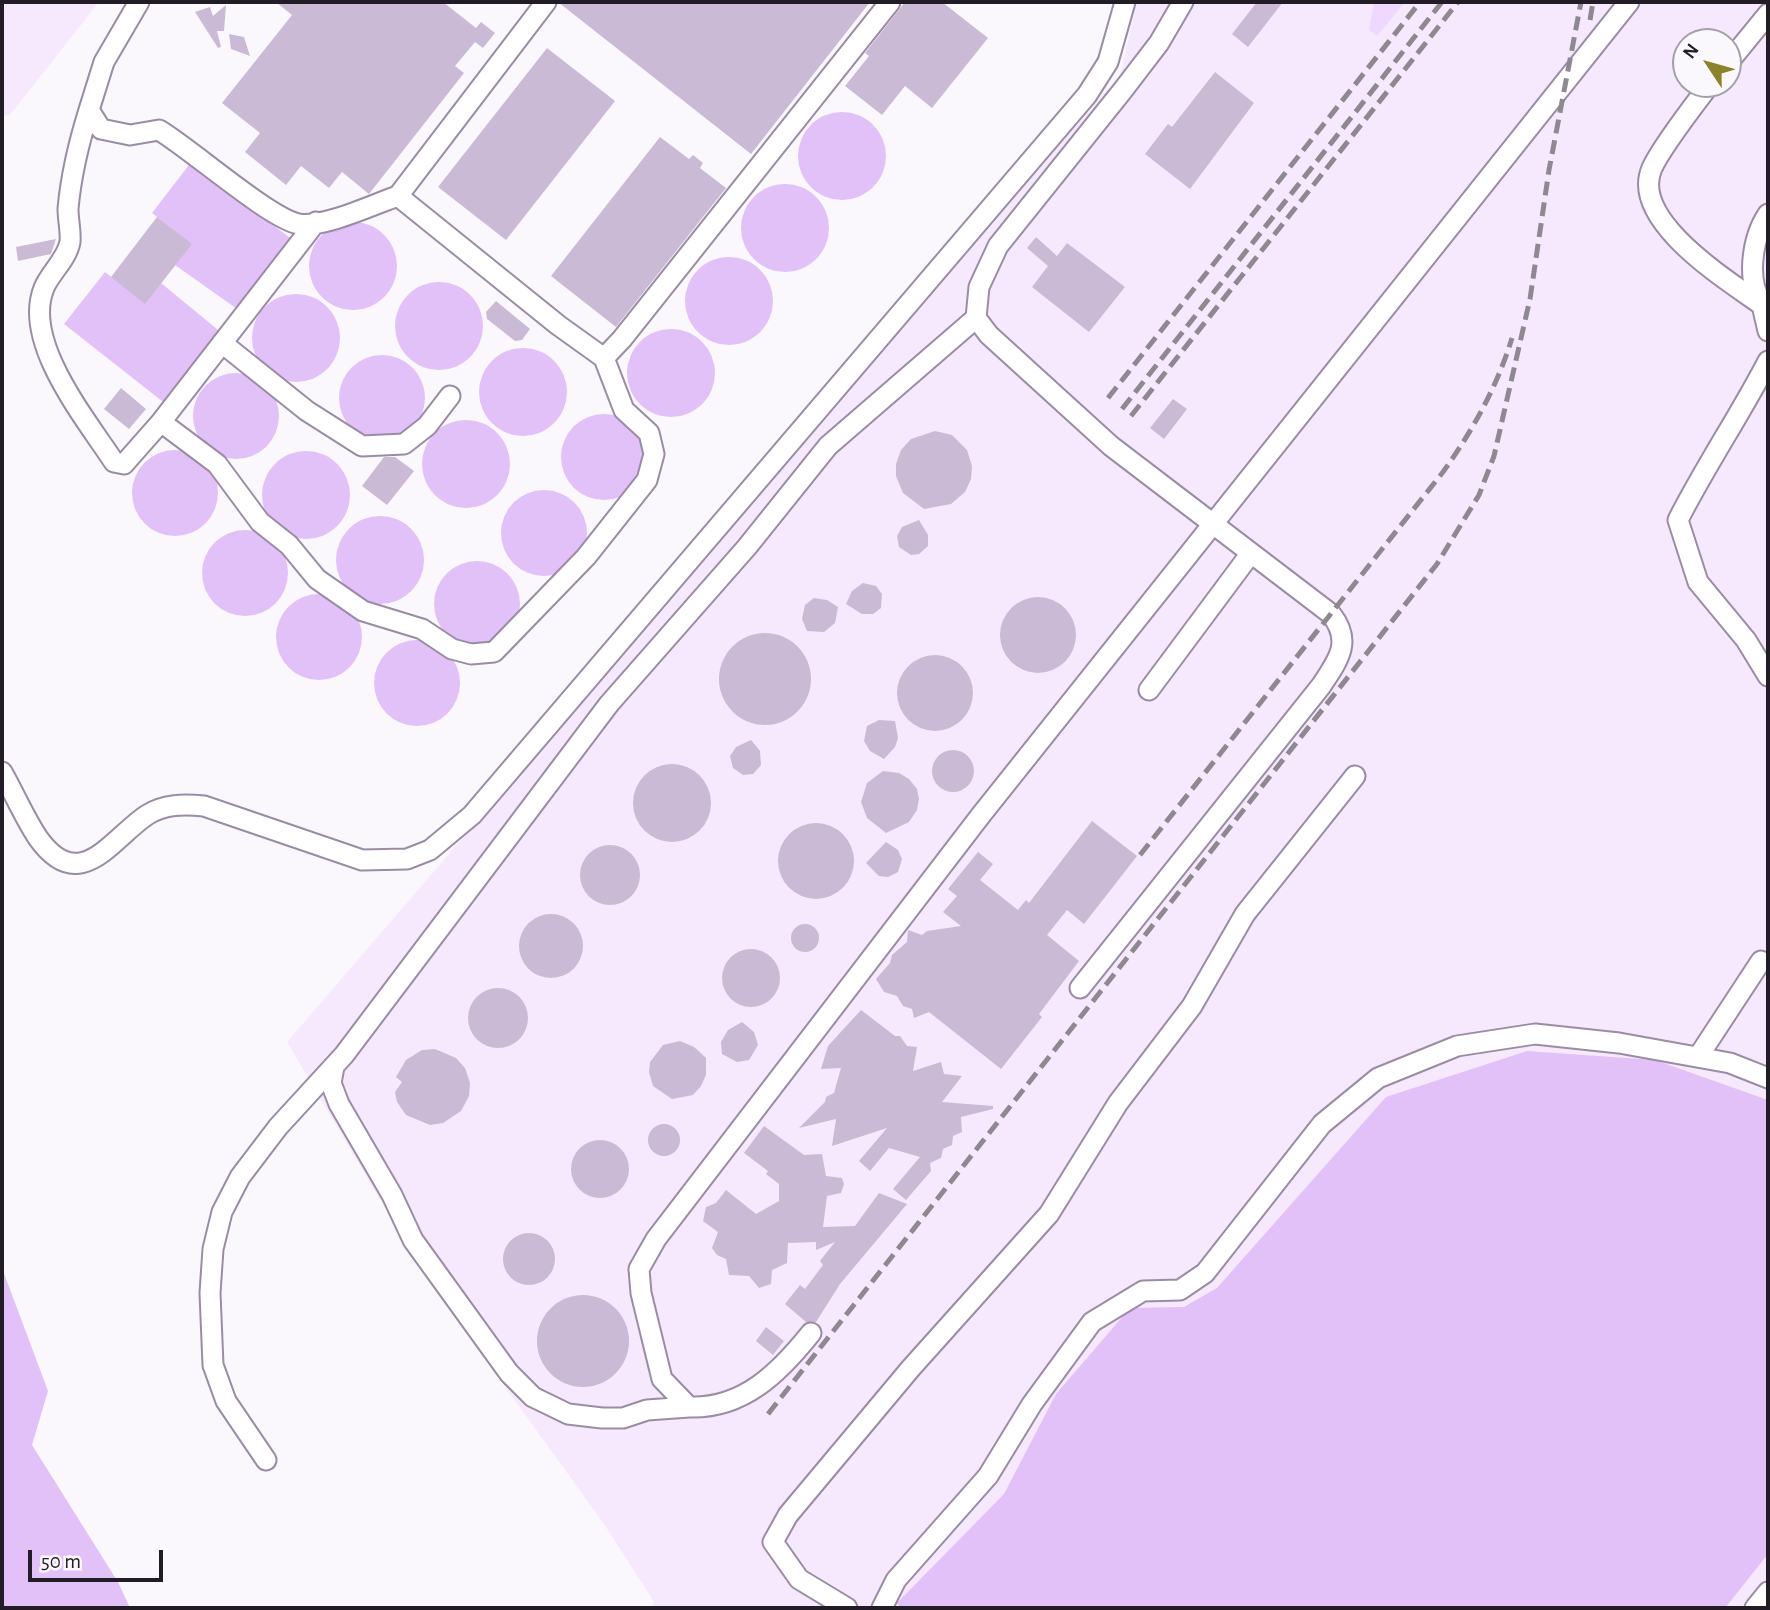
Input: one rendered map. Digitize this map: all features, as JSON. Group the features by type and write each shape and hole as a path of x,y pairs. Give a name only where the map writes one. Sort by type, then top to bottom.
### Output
{"lane":[{"path":"139,2 104,62 73,172 68,212 70,243 43,289 40,315 44,343 59,376 114,462 124,464 161,422 316,222"},
{"path":"89,110 102,129 130,135 159,130 274,212 299,224 316,222 398,196 546,2"},
{"path":"604,358 622,339 890,2"},
{"path":"2,772 39,839 55,854 72,863 88,862 147,815 167,806 185,804 204,806 362,860 407,859 430,850 472,815 741,496 1087,95 1108,62 1125,2"},
{"path":"1080,988 1321,686 1338,660 1342,641 1341,627 1331,614 1111,446 989,335 976,318 979,287 998,246 1130,81 1183,2"},
{"path":"689,1407 662,1379 640,1293 639,1269 656,1239 981,815 1629,2"},
{"path":"1742,46 1768,14"},
{"path":"1700,98 1651,169 1651,201 1669,232 1717,274 1765,306"},
{"path":"161,422 217,464 260,522 289,545 317,579 363,611 422,629 452,649 471,654 494,652 586,557 647,480 654,454 649,433 624,410 604,358 558,325 398,196"},
{"path":"1768,214 1763,222 1751,272 1765,306 1768,331"},
{"path":"266,1460 226,1401 213,1365 210,1293 213,1249 222,1212 240,1177 278,1128 334,1067 479,881 609,704 747,547 828,446 976,318"},
{"path":"222,343 307,411 362,446 384,448 404,444 427,426 450,396"},
{"path":"1768,361 1747,401 1705,466 1678,520 1698,582 1746,640 1768,676"},
{"path":"1149,690 1251,553"},
{"path":"847,1608 825,1603 799,1578 773,1542 788,1515 911,1368 1049,1214 1118,1103 1192,1006 1245,914 1355,776"},
{"path":"1698,1057 1760,960"},
{"path":"882,1608 896,1580 988,1476 1032,1404 1092,1322 1143,1291 1180,1290 1205,1273 1322,1124 1378,1078 1457,1046 1535,1034 1619,1043 1730,1063 1768,1078"},
{"path":"334,1067 331,1083 339,1104 392,1195 413,1240 509,1373 533,1397 568,1414 602,1418 623,1418 648,1410 709,1408 759,1388 790,1360 811,1334"},
{"path":"1755,1608 1768,1592"}],"shaded area":[{"path":"2,2 99,2 10,115 2,116"},
{"path":"1137,2 1768,2 1768,1608 650,1608 654,1602 604,1524 425,1276 287,1042 1120,75"},
{"path":"1374,2 1405,2 1377,36 1369,30"},
{"path":"842,112 859,116 873,125 882,139 886,156 882,173 873,187 859,196 842,200 825,196 811,187 802,173 798,156 802,139 811,125 825,116"},
{"path":"192,161 295,242 240,311 175,265 191,244 152,213"},
{"path":"785,184 802,188 816,197 825,211 829,228 825,245 816,259 802,268 785,272 768,268 754,259 745,245 741,228 745,211 754,197 768,188"},
{"path":"353,222 370,226 384,235 393,249 397,266 393,283 384,297 370,306 353,310 336,306 322,297 313,283 309,266 313,249 322,235 336,226"},
{"path":"729,257 746,261 760,270 769,284 773,301 769,318 760,332 746,341 729,345 712,341 698,332 689,318 685,301 689,284 698,270 712,261"},
{"path":"105,272 145,303 161,283 223,334 167,405 64,324"},
{"path":"439,282 456,286 470,295 479,309 483,326 479,343 470,357 456,366 439,370 422,366 408,357 399,343 395,326 399,309 408,295 422,286"},
{"path":"296,294 313,298 327,307 336,321 340,338 336,355 327,369 313,378 296,382 279,378 265,369 256,355 252,338 256,321 265,307 279,298"},
{"path":"671,329 688,333 702,342 711,356 715,373 711,390 702,404 688,413 671,417 654,413 640,404 631,390 627,373 631,356 640,342 654,333"},
{"path":"523,348 540,352 554,361 563,375 567,392 563,409 554,423 540,432 523,436 506,432 492,423 483,409 479,392 483,375 492,361 506,352"},
{"path":"374,355 390,355 413,367 422,381 425,398 422,415 413,429 390,441 374,441 358,434 346,422 339,406 339,390 346,374 358,362"},
{"path":"236,373 253,376 267,385 276,399 279,416 276,433 267,447 253,456 236,459 219,456 205,447 196,433 193,416 196,399 205,385 219,376"},
{"path":"604,414 628,421 640,433 647,457 640,481 628,493 604,500 580,493 568,481 561,457 568,433 580,421"},
{"path":"466,420 483,424 497,433 506,447 510,464 506,481 497,495 483,504 466,508 449,504 435,495 426,481 422,464 426,447 435,433 449,424"},
{"path":"167,450 183,450 206,462 215,476 218,493 215,510 206,524 183,536 167,536 151,529 139,517 132,501 132,485 139,469 151,457"},
{"path":"306,451 323,455 337,464 346,478 350,495 346,512 337,526 323,535 306,539 289,535 275,526 266,512 262,495 266,478 275,464 289,455"},
{"path":"544,490 568,497 580,509 587,533 580,557 568,569 544,576 520,569 508,557 501,533 508,509 520,497"},
{"path":"380,516 397,520 411,529 420,543 424,560 420,577 411,591 397,600 380,604 363,600 349,591 340,577 336,560 340,543 349,529 363,520"},
{"path":"245,530 269,537 281,549 288,573 281,597 269,609 245,616 221,609 209,597 202,573 209,549 221,537"},
{"path":"477,561 501,568 513,580 520,604 513,628 501,640 477,647 453,640 441,628 434,604 441,580 453,568"},
{"path":"319,594 343,601 355,613 362,637 355,661 343,673 319,680 295,673 283,661 276,637 283,613 295,601"},
{"path":"417,640 434,643 448,652 457,666 460,683 457,700 448,714 434,723 417,726 400,723 386,714 377,700 374,683 377,666 386,652 400,643"},
{"path":"1527,1051 1655,1060 1768,1100 1768,1554 1725,1608 901,1608 897,1603 1004,1494 1056,1394 1130,1308 1184,1307 1217,1288 1386,1097"},
{"path":"2,1268 48,1391 32,1445 118,1582 130,1608 2,1608"}],"building":[{"path":"276,2 443,2 476,28 481,22 495,33 483,48 475,42 455,66 464,73 369,194 342,172 329,188 301,166 286,185 245,152 260,133 222,103 292,15"},
{"path":"558,2 870,2 751,154"},
{"path":"905,2 942,2 988,38 932,108 905,86 882,115 845,86 869,56 865,53"},
{"path":"1257,2 1283,2 1248,47 1232,34"},
{"path":"226,5 224,31 217,31 221,47 218,48 195,12 210,7 213,16"},
{"path":"229,34 244,37 250,56 231,49"},
{"path":"547,48 615,101 506,240 438,187"},
{"path":"1215,72 1254,103 1190,189 1145,154 1168,124 1172,127"},
{"path":"660,137 689,159 693,155 703,163 700,168 726,188 616,327 551,276"},
{"path":"157,217 192,244 145,304 111,277"},
{"path":"1036,237 1057,256 1067,243 1125,287 1089,332 1032,287 1048,266 1027,248"},
{"path":"56,239 51,254 18,261 16,247"},
{"path":"496,301 530,329 522,340 515,341 487,319 486,312"},
{"path":"121,388 146,409 129,429 104,409"},
{"path":"1173,399 1187,409 1164,439 1150,428"},
{"path":"935,431 952,435 967,450 972,466 971,479 965,492 951,504 924,509 903,493 896,476 896,464 901,450 911,439"},
{"path":"384,457 395,457 414,471 387,505 362,486"},
{"path":"919,520 928,535 928,546 919,554 911,555 899,547 897,536 902,527"},
{"path":"863,583 876,586 882,594 881,608 873,614 862,614 846,604 852,591"},
{"path":"1038,597 1052,600 1065,608 1073,621 1076,635 1073,649 1065,662 1052,670 1038,673 1024,670 1011,662 1003,649 1000,635 1003,621 1011,608 1024,600"},
{"path":"814,598 827,600 838,607 835,623 824,632 807,631 802,619 805,605"},
{"path":"765,633 783,636 798,646 808,661 811,679 808,697 798,712 783,722 765,725 747,722 732,712 722,697 719,679 722,661 732,646 747,636"},
{"path":"928,655 942,655 956,661 967,672 973,693 970,708 962,720 942,731 928,731 914,725 903,714 897,700 897,686 903,672 914,661"},
{"path":"879,720 895,721 898,738 895,747 884,759 870,751 864,741 867,726"},
{"path":"751,740 760,751 761,765 753,774 743,775 733,768 730,756 736,747"},
{"path":"953,750 968,756 974,771 968,786 953,792 938,786 932,771 938,756"},
{"path":"672,764 687,767 700,775 708,788 711,803 708,818 700,831 687,839 672,842 657,839 644,831 636,818 633,803 636,788 644,775 657,767"},
{"path":"883,771 899,773 909,779 917,789 919,799 917,810 909,822 886,833 867,818 861,802 867,783"},
{"path":"1092,821 1137,856 1084,924 1067,910 1047,935 1079,961 1039,1014 1042,1017 1001,1069 929,1012 914,1018 912,1009 903,1006 897,996 884,992 876,979 890,963 892,955 907,942 908,930 922,935 927,931 961,926 943,912 957,896 948,889 978,852 993,864 980,880 1018,910 1026,900 1029,903"},
{"path":"816,823 830,826 843,834 851,847 854,861 851,875 843,888 830,896 816,899 802,896 789,888 781,875 778,861 781,847 789,834 802,826"},
{"path":"886,842 898,850 902,859 898,872 888,877 879,876 866,863"},
{"path":"610,845 627,850 635,858 640,875 635,892 627,900 610,905 593,900 585,892 580,875 585,858 593,850"},
{"path":"545,914 557,914 574,923 581,934 581,958 574,969 557,978 545,978 533,973 524,964 519,952 519,940 524,928 533,919"},
{"path":"805,924 815,928 819,938 815,948 805,952 795,948 791,938 795,928"},
{"path":"751,949 767,954 775,962 780,978 775,994 767,1002 751,1007 735,1002 727,994 722,978 727,962 735,954"},
{"path":"492,988 504,988 523,1001 528,1018 526,1030 515,1043 504,1048 492,1048 473,1035 468,1024 468,1012 481,993"},
{"path":"861,1010 895,1036 900,1036 907,1046 917,1047 913,1071 941,1062 944,1074 962,1076 942,1102 993,1106 993,1109 961,1117 962,1132 953,1136 952,1145 943,1149 941,1158 930,1163 931,1171 906,1200 893,1189 920,1157 889,1148 870,1171 859,1161 887,1128 832,1146 836,1119 799,1128 825,1102 826,1097 834,1093 841,1068 821,1069 828,1046"},
{"path":"742,1022 754,1032 758,1045 749,1060 737,1062 722,1054 721,1042 728,1030"},
{"path":"680,1041 694,1047 706,1058 706,1075 693,1095 672,1099 653,1086 649,1072 650,1062 663,1045"},
{"path":"435,1049 456,1058 465,1068 470,1083 469,1096 461,1111 443,1123 430,1125 406,1115 397,1102 395,1092 402,1082 396,1077 406,1060 422,1050"},
{"path":"664,1124 675,1129 680,1140 675,1151 664,1156 653,1151 648,1140 653,1129"},
{"path":"764,1126 804,1155 822,1154 826,1176 842,1178 844,1184 841,1193 827,1196 823,1227 855,1226 879,1193 907,1204 840,1284 816,1322 806,1322 785,1304 800,1285 805,1289 823,1265 820,1261 835,1242 816,1250 816,1242 788,1243 787,1263 772,1270 771,1284 759,1288 749,1276 729,1275 726,1259 717,1255 712,1248 718,1232 703,1221 706,1207 716,1203 726,1190 756,1214 779,1201 779,1184 766,1174 768,1171 744,1153"},
{"path":"594,1140 606,1140 621,1148 629,1163 629,1175 621,1190 606,1198 594,1198 579,1190 571,1175 571,1163 579,1148"},
{"path":"529,1233 548,1240 555,1259 548,1278 529,1285 510,1278 503,1259 510,1240"},
{"path":"583,1295 609,1303 621,1315 629,1341 621,1367 609,1379 583,1387 557,1379 545,1367 537,1341 545,1315 557,1303"},
{"path":"766,1327 784,1341 773,1355 756,1341"}],"railway":[{"path":"1108,398 1420,2"},
{"path":"1122,409 1442,2"},
{"path":"1131,416 1458,2"},
{"path":"768,1414 1437,564 1479,495 1494,456 1530,299 1549,170 1581,2"},
{"path":"1590,20 1593,2"},
{"path":"1140,855 1443,472 1483,408 1512,338"}]}
